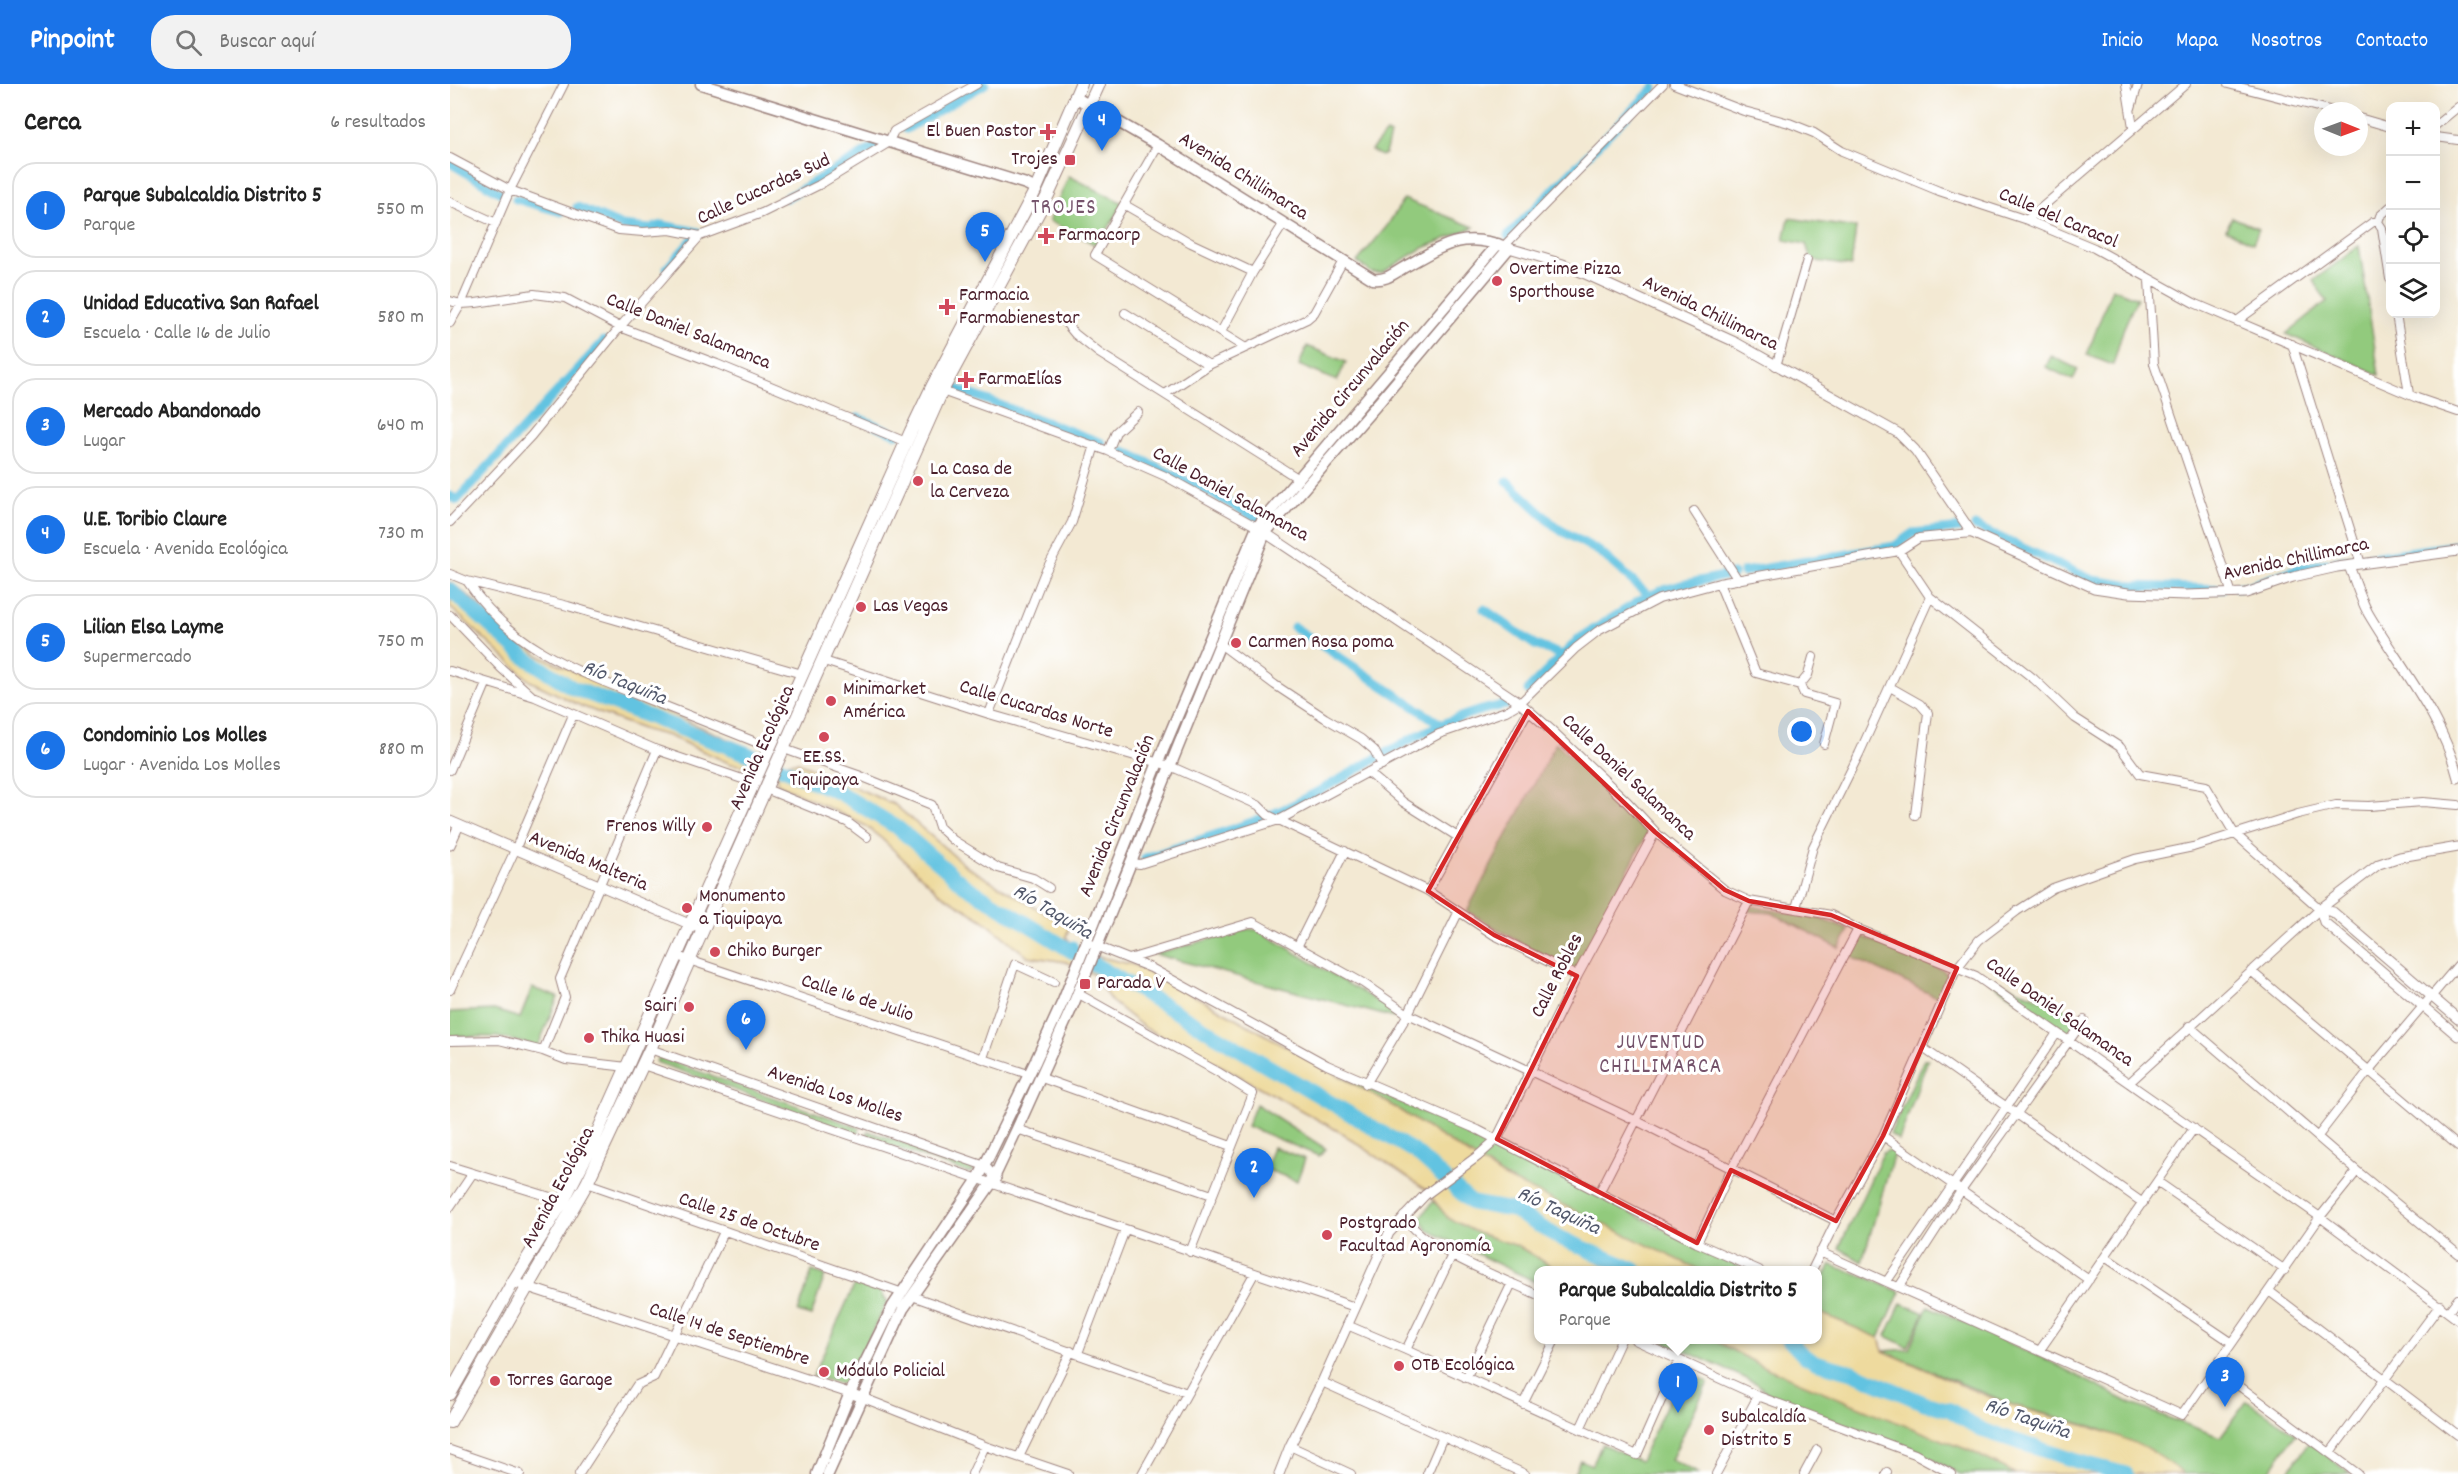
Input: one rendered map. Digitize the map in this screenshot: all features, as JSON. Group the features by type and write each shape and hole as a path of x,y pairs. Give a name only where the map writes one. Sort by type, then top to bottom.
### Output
{"main road":[{"path":"701,84 1026,184 1042,192"},
{"name":"Avenida Ecológica","path":"450,1422 587,1183 643,1065 703,930 760,786 760,770 802,674 913,436 942,391 1042,192 1081,84"},
{"name":"Avenida Ecológica","path":"450,1394 562,1201 586,1147 627,1067 690,925 760,786 772,774 779,761 824,661 932,387 1042,192 1099,84"},
{"name":"Avenida Chillimarca","path":"1075,97 1158,145 1373,279 1383,279 1433,251 1460,240 1480,239 1503,246"},
{"name":"Avenida Circunvalación","path":"1089,948 1130,863 1170,766 1220,644 1261,530 1412,370 1503,246"},
{"name":"Avenida Circunvalación","path":"817,1474 850,1393 900,1292 978,1179 1079,972 1158,763 1261,530 1299,479 1503,246"},
{"path":"790,702 803,709"},
{"name":"Avenida Circunvalación","path":"828,1474 861,1397 903,1309 995,1181 1077,993 1079,972"}],"street":[{"path":"450,323 461,304 510,190 564,84"},
{"name":"Calle Cucardas Sud","path":"450,522 531,436 620,327 700,236 762,213 819,185 888,143 894,132 977,84"},
{"name":"Avenida Circunvalación","path":"1503,246 1663,84"},
{"name":"Calle del Caracol","path":"1674,84 1744,111 1797,126 1814,133 1842,151 1939,191 2027,220 2094,248 2149,280 2238,321 2409,394 2458,412"},
{"path":"2126,84 2133,127"},
{"path":"2130,110 2138,84"},
{"path":"2027,220 2186,84"},
{"path":"2228,84 2314,106"},
{"path":"2440,122 2458,108"},
{"path":"2368,121 2386,126"},
{"path":"2440,138 2458,140"},
{"path":"1158,145 1095,255 1244,348"},
{"path":"450,158 510,190 619,230 643,232 670,230 700,236"},
{"path":"450,201 496,223"},
{"path":"1125,205 1191,243 1253,272"},
{"path":"2378,222 2380,216 2387,210"},
{"path":"2238,321 2373,222 2378,222"},
{"path":"2378,222 2382,228 2388,264"},
{"path":"1221,332 1253,272 1284,223"},
{"name":"Avenida Chillimarca","path":"1503,246 1578,271 1735,342 1898,433 1915,450 1972,534"},
{"path":"1776,366 1807,260"},
{"path":"1165,394 1209,365 1311,317 1343,261"},
{"path":"2149,280 2154,364 2232,594"},
{"name":"Calle Daniel Salamanca","path":"450,301 461,304 534,294 565,298 620,327 913,436"},
{"path":"1125,313 1209,365"},
{"path":"2397,318 2409,394"},
{"path":"1065,322 1075,334 1099,353 1299,479"},
{"path":"2292,344 2361,564"},
{"name":"Calle Daniel Salamanca","path":"942,391 1108,451 1165,476 1261,530 1520,703 1552,730 1627,802 1654,832 1725,890 1749,901 1831,915 1858,929 1976,976 2320,1217 2458,1320"},
{"path":"1108,451 1116,432 1138,412"},
{"path":"990,711 1044,574 1072,522 1095,446"},
{"path":"1694,511 1738,580"},
{"name":"Avenida Chillimarca","path":"1130,863 1140,864 1279,820 1439,734 1506,711 1520,703 1576,648 1599,631 1659,599 1719,584 1899,551 1919,538 1972,534 2094,588 2128,593 2186,596 2246,593 2293,577 2361,564 2458,551"},
{"path":"1899,551 1930,597 2034,679 2075,718 2120,747 2140,774 2206,786 2234,833 2320,909 2333,912 2458,1019"},
{"path":"2349,566 2367,611 2413,682 2452,755 2458,778"},
{"path":"450,574 467,581 579,609 802,674"},
{"path":"467,581 481,602 497,618 549,658 768,752"},
{"path":"1719,584 1756,673 1800,685"},
{"path":"1796,908 1813,847 1890,687 1930,597"},
{"path":"450,615 501,668 535,698"},
{"path":"1220,644 1275,685 1361,739 1374,750 1382,765"},
{"path":"1800,685 1808,675 1813,657"},
{"name":"Calle Cucardas Norte","path":"824,661 989,714 1170,766 1258,805 1268,815 1428,891 1494,935 1577,976"},
{"path":"450,671 535,698 657,750 760,786 847,822 867,837"},
{"path":"450,770 486,684"},
{"path":"1800,685 1804,694 1835,703 1824,744"},
{"path":"1890,687 1920,704 1928,713 1915,815"},
{"path":"1428,891 1528,711"},
{"path":"450,990 515,850 573,715"},
{"path":"784,749 858,775 932,805 939,827 953,840 998,868 1033,878 1049,888"},
{"path":"543,1051 565,997 560,979 657,750"},
{"path":"1368,772 1403,802 1458,837"},
{"path":"1814,1266 1883,1136 1957,968 1979,940 2017,911 2053,888 2135,858 2193,847 2234,833 2336,805 2369,806 2422,802 2458,805"},
{"name":"Avenida Malteria","path":"450,845 452,822 600,888 703,930"},
{"name":"Calle Robles","path":"1497,1139 1577,976 1654,832"},
{"path":"2129,1083 2320,909 2379,864 2400,857 2458,847"},
{"path":"1297,946 1345,851"},
{"path":"1600,1191 1749,901"},
{"path":"2320,909 2324,922 2458,1036"},
{"path":"1366,1084 1408,1014 1458,913"},
{"path":"1129,959 1253,922 1363,983 1408,1014 1635,1120 1836,1221"},
{"path":"1696,1243 1731,1170 1858,929"},
{"path":"1089,948 1129,959 1151,968 1327,1065 1366,1084 1441,1112 1600,1191 1696,1243 1750,1266"},
{"name":"Calle 16 de Julio","path":"676,956 1028,1074"},
{"path":"983,1058 1015,964 1054,982"},
{"path":"2318,1136 2369,1070 2458,965"},
{"path":"2251,971 2458,1146"},
{"path":"1077,993 1253,1094 1190,1252"},
{"path":"1899,1287 1961,1191 2084,1020"},
{"path":"2189,1026 2357,1171 2458,1254"},
{"path":"1887,1281 2057,1034"},
{"path":"450,1041 498,1040 543,1051 566,1060 627,1067"},
{"path":"1923,1048 2143,1203"},
{"name":"Avenida Los Molles","path":"650,1049 985,1166 995,1181"},
{"name":"Avenida Los Molles","path":"643,1065 978,1179 995,1181 1125,1230 1355,1307"},
{"path":"1040,1077 1231,1146"},
{"path":"2040,1350 2194,1128"},
{"path":"1017,1129 1212,1195"},
{"path":"1883,1136 2089,1280"},
{"path":"1279,1474 1389,1233 1425,1195 1497,1139"},
{"path":"450,1166 562,1201"},
{"path":"1820,1252 2182,1415 2320,1217 2357,1171"},
{"path":"450,1207 473,1173"},
{"path":"2158,1182 2285,1270"},
{"name":"Calle 25 de Octubre","path":"587,1183 900,1292"},
{"path":"1404,1216 1410,1227 1452,1255 1534,1293"},
{"path":"1019,1458 1075,1352 1125,1230"},
{"path":"579,1474 637,1385 654,1377 724,1232"},
{"path":"1406,1350 1452,1255"},
{"path":"2105,1257 2231,1342"},
{"path":"1142,1474 1254,1274"},
{"name":"Calle 14 de Septiembre","path":"513,1282 850,1393 984,1446 1068,1474"},
{"path":"1466,1378 1512,1283"},
{"path":"2270,1291 2458,1435"},
{"path":"912,1296 1187,1393"},
{"path":"2448,1311 2458,1299"},
{"path":"2330,1453 2440,1305"},
{"path":"1347,1325 1637,1455 1679,1360"},
{"path":"1523,1404 1553,1344"},
{"path":"1580,1429 1619,1344"},
{"path":"1644,1344 1758,1396 1915,1454 1952,1474"},
{"path":"2215,1368 2358,1474"},
{"path":"1322,1382 1525,1474"},
{"path":"1716,1474 1758,1396"},
{"path":"1427,1474 1443,1437"},
{"path":"972,1474 984,1446"},
{"path":"1290,1446 1352,1474"},
{"path":"1804,1474 1817,1449"},
{"path":"450,1450 520,1474"}],"highlighted area":[{"path":"1528,711 1655,832 1725,890 1749,901 1831,915 1957,968 1883,1136 1836,1221 1731,1170 1697,1243 1497,1139 1577,976 1494,935 1428,891"}],"green space":[{"path":"1386,133 1390,135 1385,154 1381,156 1371,150"},
{"path":"1069,176 1123,203 1098,246 1049,221"},
{"path":"1404,199 1474,227 1419,250 1382,273 1372,273 1357,262 1387,226"},
{"path":"2232,217 2259,229 2253,243 2226,230"},
{"path":"1789,218 1856,228 1851,266 1811,260 1806,244 1784,240"},
{"path":"2359,246 2379,375 2286,334 2327,301 2313,281"},
{"path":"2112,288 2137,298 2123,330 2113,365 2087,355"},
{"path":"1307,346 1346,362 1337,381 1299,365"},
{"path":"2051,356 2078,369 2073,380 2046,367"},
{"path":"1556,743 1633,814 1648,832 1575,970 1528,947 1467,911"},
{"path":"1751,906 1820,919 1849,930 1839,948 1772,913 1748,911"},
{"path":"1248,929 1258,930 1397,1013 1394,1018 1154,954"},
{"path":"1861,936 1943,970 1948,976 1939,998 1849,956"},
{"path":"1992,979 2082,1015 2068,1033 1989,981"},
{"path":"532,988 558,997 538,1046 497,1037 450,1036 450,1012 494,1010 520,1018"},
{"path":"658,1057 860,1128 858,1134 656,1062"},
{"path":"1924,1059 1928,1059 1899,1140 1890,1134"},
{"path":"1330,1071 1480,1138 1738,1266 1691,1266 1641,1243 1504,1177 1388,1103"},
{"path":"1256,1104 1326,1149 1319,1156 1247,1126"},
{"path":"868,1131 971,1166 975,1171 968,1173 866,1137"},
{"path":"1273,1147 1305,1159 1297,1181 1265,1169"},
{"path":"1891,1149 1895,1150 1862,1262 1839,1248 1883,1153"},
{"path":"1434,1201 1448,1218 1478,1233 1518,1246 1551,1266 1534,1266 1534,1281 1427,1230 1420,1218"},
{"path":"1831,1265 1900,1292 1879,1338 1822,1314 1822,1282"},
{"path":"812,1271 825,1275 811,1316 798,1312"},
{"path":"855,1284 881,1292 887,1302 844,1385 813,1376"},
{"path":"1901,1303 1924,1313 1908,1347 1886,1336"},
{"path":"1928,1306 2051,1362 2132,1404 2220,1437 2247,1401 2296,1434 2267,1474 2183,1474 2145,1449 2097,1428 2013,1405 1883,1351 1910,1349"},
{"path":"1669,1344 1721,1344 1762,1366 1971,1451 2016,1474 1959,1474 1914,1449 1775,1399 1756,1383"},
{"path":"1683,1370 1708,1382 1671,1460 1700,1474 1574,1474 1580,1460 1592,1465 1602,1444 1640,1461"},
{"path":"2309,1442 2351,1474 2287,1474"}],"sand":[{"path":"450,582 476,602 497,624 540,656 753,750 784,763 798,762 895,805 967,867 1069,927 1066,937 1073,945 1100,957 1134,965 1210,1004 1388,1103 1504,1177 1692,1266 1551,1266 1518,1246 1478,1233 1448,1218 1425,1189 1340,1132 1227,1069 1145,1028 1111,1001 1093,974 1066,962 1027,956 983,920 939,893 864,825 777,783 778,777 756,767 731,764 669,736 645,730 581,706 530,681 450,607"},
{"path":"1822,1314 1879,1338 1883,1351 1998,1400 2125,1439 2165,1460 2183,1474 2016,1474 1971,1451 1762,1366 1721,1344 1822,1344"}],"waterway":[{"path":"906,129 985,84"},
{"path":"1508,236 1654,88"},
{"path":"786,198 875,147"},
{"path":"450,163 504,195"},
{"path":"516,199 561,212"},
{"path":"577,207 622,226 650,229 662,225 698,232"},
{"path":"667,268 692,240"},
{"path":"450,496 457,500 604,341"},
{"path":"957,389 1102,443"},
{"path":"858,418 897,434"},
{"path":"1124,451 1205,490 1258,519"},
{"path":"1507,481 1557,528 1600,552 1649,596"},
{"path":"1975,526 2093,580 2133,586 2222,589"},
{"path":"1743,572 1895,546 1913,533 1961,528"},
{"path":"2363,558 2458,545"},
{"path":"2237,587 2249,586 2299,568 2351,559"},
{"path":"1528,690 1580,638 1644,598 1681,585 1733,574"},
{"name":"Río Taquiña","path":"450,590 526,658 573,688 758,758 840,793 898,828 964,885 1070,950 1415,1152 1472,1203 1512,1210 1560,1238 1626,1266"},
{"path":"1484,609 1535,645 1562,655"},
{"path":"1294,627 1442,725"},
{"path":"1145,858 1275,813 1446,722 1506,705"},
{"name":"Río Taquiña","path":"1070,950 1073,945"},
{"name":"Río Taquiña","path":"1793,1344 1803,1355 1815,1362 1852,1372 1924,1403 1950,1410 1979,1429 2080,1462 2126,1474"}],"place":[{"name":"El Buen Pastor","path":"1048,132"},
{"name":"U.E. Toribio Claure","path":"1102,151"},
{"name":"Trojes","path":"1070,160"},
{"name":"Farmacorp","path":"1046,236"},
{"name":"Lilian Elsa Layme","path":"985,262"},
{"name":"Overtime Pizza Sporthouse","path":"1497,281"},
{"name":"Farmacia Farmabienestar","path":"947,307"},
{"name":"FarmaElías","path":"966,380"},
{"name":"La Casa de la Cerveza","path":"918,481"},
{"name":"Las Vegas","path":"861,607"},
{"name":"Carmen Rosa poma","path":"1236,643"},
{"name":"Minimarket América","path":"831,701"},
{"name":"EE.SS. Tiquipaya","path":"824,737"},
{"name":"Frenos Willy","path":"707,827"},
{"name":"Monumento a Tiquipaya","path":"687,908"},
{"name":"Chiko Burger","path":"715,952"},
{"name":"Parada V","path":"1085,984"},
{"name":"Sairi","path":"689,1007"},
{"name":"Thika Huasi","path":"589,1038"},
{"name":"Condominio Los Molles","path":"746,1050"},
{"name":"Unidad Educativa San Rafael","path":"1254,1198"},
{"name":"Postgrado Facultad Agronomía","path":"1327,1235"},
{"name":"OTB Ecológica","path":"1399,1366"},
{"name":"Módulo Policial","path":"824,1372"},
{"name":"Torres Garage","path":"495,1381"},
{"name":"Mercado Abandonado","path":"2225,1407"},
{"name":"Parque Subalcaldia Distrito 5","path":"1678,1413"},
{"name":"Subalcaldía Distrito 5","path":"1709,1430"}],"district":[{"name":"TROJES","path":"1064,209"},
{"name":"JUVENTUD CHILLIMARCA","path":"1661,1056"}]}
